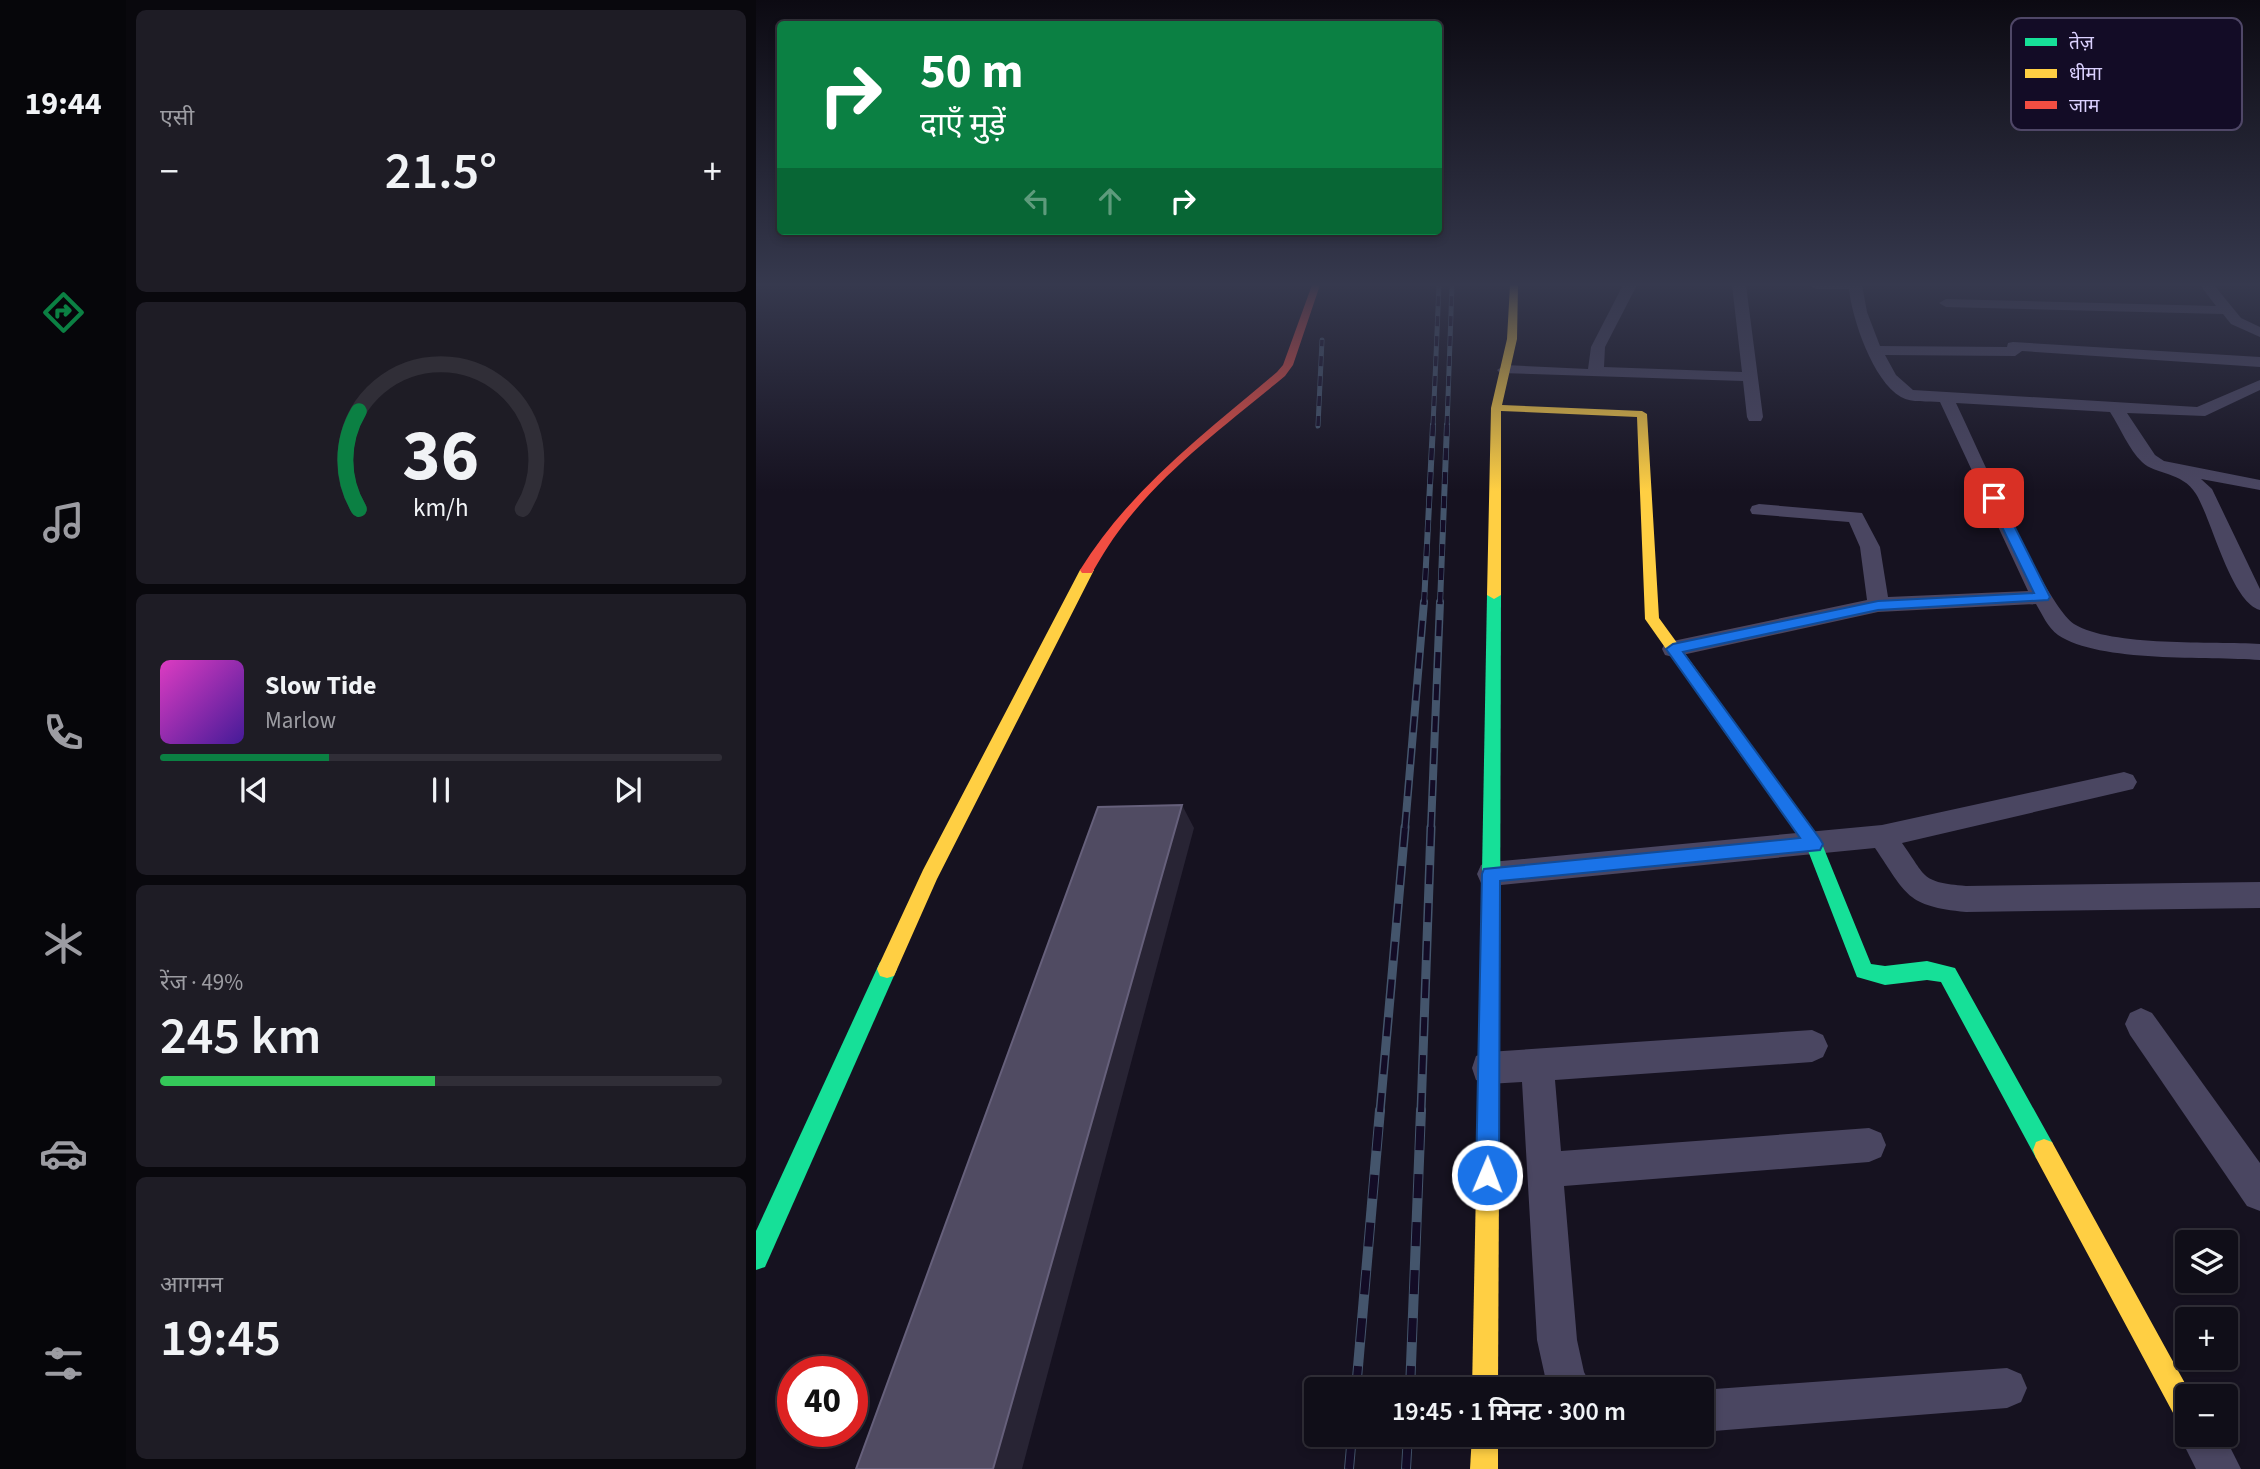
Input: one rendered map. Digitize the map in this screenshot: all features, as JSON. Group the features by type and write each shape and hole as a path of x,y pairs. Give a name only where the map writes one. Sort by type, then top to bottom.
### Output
{"street":[{"path":"756,1258 929,876 1104,538 1128,508 1281,373 1288,365 1292,354"},
{"path":"1485,1377 1496,408 1509,354"},
{"path":"1596,371 1597,354"},
{"path":"1747,354 1755,416"},
{"path":"1879,354 1900,391 1946,398 2207,412 2236,393 2260,386"},
{"path":"2083,354 2255,365"},
{"path":"1505,370 1750,377"},
{"path":"1946,398 2056,621 2081,636 2152,646 2260,652"},
{"path":"1496,408 1642,414 1652,619 1814,844 1864,970 1869,975 1881,977 1933,967 1948,975 2175,1391"},
{"path":"2116,408 2148,459 2180,471 2260,485"},
{"path":"2180,471 2203,489 2249,590 2260,603"},
{"path":"1759,510 1855,517 1861,523 1874,563 1878,606"},
{"path":"1673,649 1878,606 2043,597"},
{"path":"1491,874 1882,836 2124,782"},
{"path":"1882,836 1918,888 1932,896 1966,899 2260,895"},
{"path":"2141,1024 2256,1181"},
{"path":"1488,1068 1812,1046"},
{"path":"1537,1065 1557,1340 1565,1377"},
{"path":"1543,1170 1869,1145"},
{"path":"1714,1409 2007,1388"},
{"path":"1484,1469 1485,1447"},
{"path":"2207,1447 2220,1469"}],"building":[{"path":"1182,805 993,1469 856,1469 864,1447 868,1447 868,1436 1098,807"}],"railway":[{"path":"1318,426 1321,354"},
{"path":"1433,426 1436,354"},
{"path":"1447,426 1450,354"},
{"path":"1424,604 1433,425"},
{"path":"1440,604 1447,425"},
{"path":"1405,828 1424,602"},
{"path":"1431,828 1440,602"},
{"path":"1380,1112 1405,827"},
{"path":"1421,1112 1431,827"},
{"path":"1357,1377 1380,1110"},
{"path":"1411,1377 1421,1110"},
{"path":"1349,1469 1351,1447"},
{"path":"1406,1469 1407,1447"}],"traffic: fast":[{"path":"1490,983 1494,595"},
{"path":"1748,753 1814,844 1864,970 1885,976 1927,970 1948,975 2044,1150"},
{"path":"756,1258 887,969"}],"traffic: slow":[{"path":"1494,595 1496,408 1509,354"},
{"path":"1496,408 1642,414 1652,619 1748,753"},
{"path":"887,969 929,876 1087,570"},
{"path":"1485,1377 1490,983"},
{"path":"2044,1150 2175,1391"},
{"path":"1484,1469 1485,1447"}],"traffic: jam":[{"path":"1087,570 1104,541 1125,514 1174,464 1281,374 1292,354"}],"route":[{"path":"1487,1175 1491,874 1814,844 1673,649 1878,606 2043,597 1994,498"}]}
